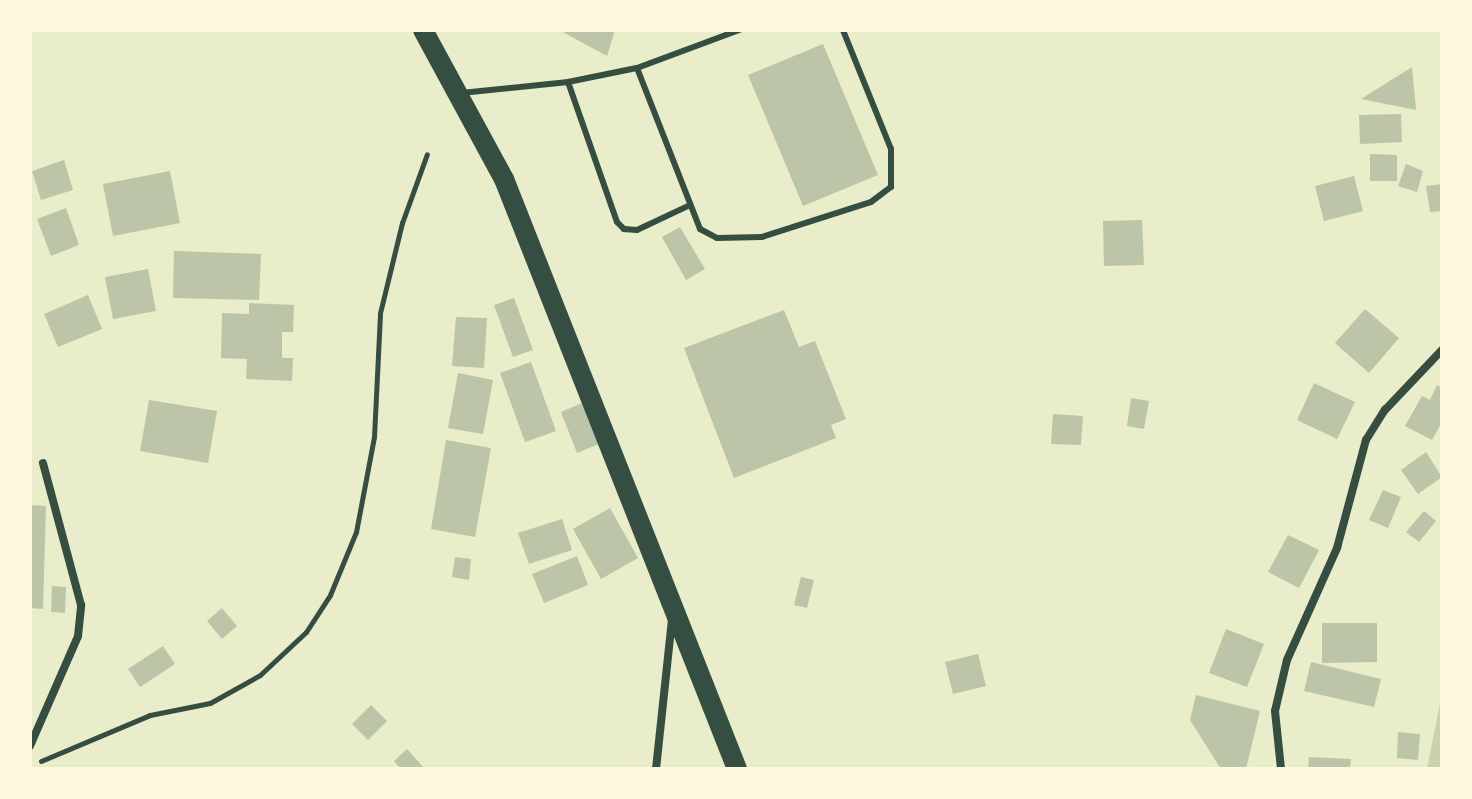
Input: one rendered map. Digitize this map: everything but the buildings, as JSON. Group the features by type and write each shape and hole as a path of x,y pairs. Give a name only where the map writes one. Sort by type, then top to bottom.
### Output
{"main road":[{"path":"423,30 461,93 504,179 737,769"}],"street":[{"path":"1281,769 1275,711 1287,660 1337,548 1366,440 1385,410 1442,350"},
{"path":"30,746 78,636 81,605 43,463"},
{"path":"656,769 674,606"}],"lane":[{"path":"461,93 568,82 637,68 739,30"},
{"path":"637,68 688,206 700,229 735,240 762,237 883,196 891,187 891,149 843,30"},
{"path":"568,82 617,222 637,230 688,206"}],"path":[{"path":"30,765 150,715 210,703 260,675 306,632 330,595 356,532 374,437 380,313 402,223 427,154"}],"green space":[{"path":"1442,693 1442,769 1427,769"}]}
